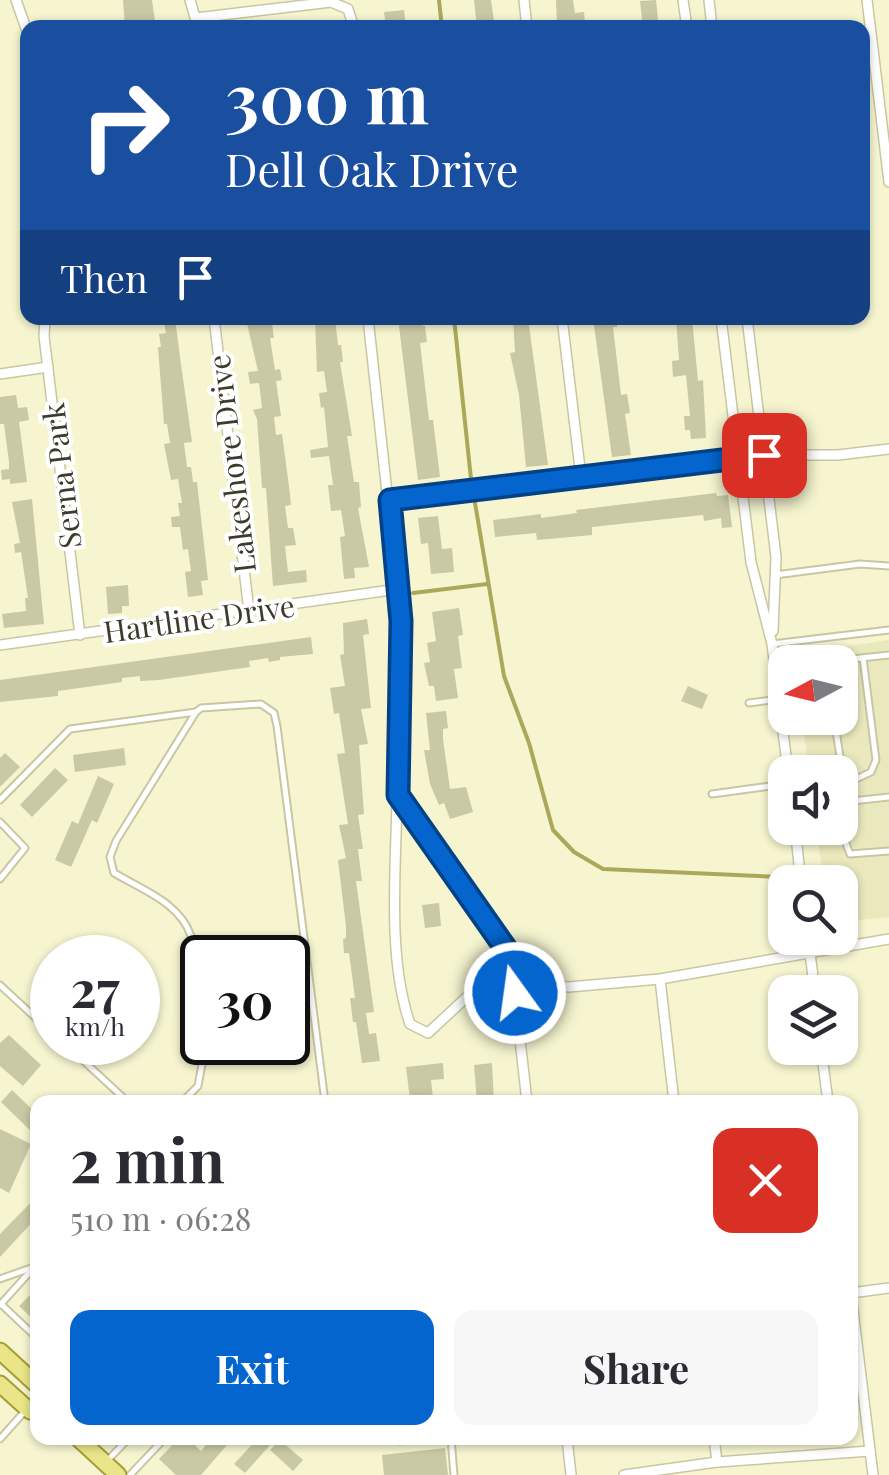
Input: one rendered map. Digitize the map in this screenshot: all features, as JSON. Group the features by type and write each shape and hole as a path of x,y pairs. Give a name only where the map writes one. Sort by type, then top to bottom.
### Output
{"main road":[{"path":"0,1351 30,1379"},
{"path":"0,1384 30,1408"},
{"path":"86,1445 117,1472"}],"street":[{"path":"216,20 331,2 348,9 351,20"},
{"path":"870,25 889,182"},
{"name":"Serna Park","path":"45,325 80,634"},
{"name":"Lakeshore Drive","path":"215,325 249,612"},
{"path":"369,325 401,621 396,912 398,958 410,1024 428,1033 511,956"},
{"path":"563,325 581,477"},
{"path":"722,325 751,562 772,644"},
{"path":"748,325 776,557 772,644"},
{"path":"0,374 48,366"},
{"path":"390,500 764,455 838,455 889,448"},
{"name":"Hartline Drive","path":"0,646 398,589"},
{"path":"398,795 511,956 542,984 569,987 660,979 810,955 812,975"},
{"path":"858,945 889,939"},
{"path":"511,956 525,1095"},
{"path":"660,979 673,1095"},
{"path":"823,1065 827,1095"},
{"path":"858,1291 889,1288"},
{"path":"858,1351 873,1475"},
{"path":"567,1445 571,1475"},
{"path":"715,1445 717,1462"},
{"path":"624,1475 717,1462 870,1451"}],"lane":[{"path":"775,575 860,564 889,566"},
{"path":"772,644 889,630"},
{"path":"858,659 889,656"},
{"path":"837,735 843,776 856,779 870,772 876,760 864,658"},
{"path":"750,702 768,700"},
{"path":"189,1095 198,1086 203,1059 191,936 177,910 114,873 110,856 116,840 196,712 202,708 261,704 274,713 324,1095"},
{"path":"0,800 70,729 196,712"},
{"path":"712,794 768,786"},
{"path":"858,800 889,797"},
{"path":"0,822 26,848 0,879"},
{"path":"847,845 850,854 889,851"},
{"path":"0,984 30,1012"},
{"path":"88,1065 120,1095"},
{"path":"0,1279 30,1267"},
{"path":"30,1272 0,1305 30,1332"},
{"path":"0,1439 30,1412"},
{"path":"117,1472 127,1445"},
{"path":"117,1472 155,1445"},
{"path":"452,1445 454,1475"}],"shaded area":[{"path":"889,640 889,917 858,920 858,865 821,865 819,845 858,845 858,755 807,755 804,735 858,735 858,645 855,645"}],"building":[{"path":"123,0 152,0 155,20 124,20"},
{"path":"474,0 491,0 494,20 476,20"},
{"path":"556,0 573,0 575,13 584,12 585,20 557,20"},
{"path":"656,0 658,20 642,20 640,1"},
{"path":"404,10 405,20 385,20 384,12"},
{"path":"164,325 176,325 192,442 184,443 187,467 191,467 193,482 197,482 208,580 201,581 203,595 188,597 188,549 183,550 180,527 172,527 171,517 180,516 178,503 182,503 178,479 171,480 164,444 170,443 164,424 158,347 159,334 166,333"},
{"path":"247,325 272,325 275,370 280,369 282,380 276,381 281,416 274,417 276,435 282,434 291,505 285,506 288,528 293,528 296,545 285,546 288,572 306,570 307,582 273,586 266,488 262,488 253,410 262,408 259,383 250,384 248,372 258,371"},
{"path":"315,325 336,325 352,436 347,436 354,482 359,482 358,508 369,567 354,568 355,578 344,579 340,537 345,536 341,510 331,511 329,456 311,458 310,450 328,447 319,393 327,392 324,371 317,372"},
{"path":"399,325 425,326 427,342 420,343 440,477 418,480"},
{"path":"513,325 529,325 548,465 526,467 519,395 510,353 515,352"},
{"path":"594,325 617,325 613,327 621,395 627,394 630,413 625,414 631,455 612,457"},
{"path":"676,325 693,325 698,381 703,380 706,438 691,439 690,430 685,430 684,416 690,416 686,375 673,377 672,361 679,360"},
{"path":"16,395 18,408 27,407 29,420 19,422 27,482 10,484 10,479 2,480 1,470 9,469 9,462 4,424 0,424 0,397"},
{"path":"716,493 728,495 732,527 722,528 721,518 704,521 703,515 592,527 592,535 537,540 536,533 495,537 493,520 541,514 541,518"},
{"path":"32,499 44,624 4,628 2,614 26,611 28,598 21,552 15,553 14,544 20,543 12,502"},
{"path":"438,516 442,549 452,548 454,572 431,574 428,543 421,544 418,518"},
{"path":"128,585 129,606 122,606 122,613 108,614 106,587"},
{"path":"459,608 462,668 454,669 458,698 436,701 424,663 430,662 427,643 436,641 432,612"},
{"path":"367,619 369,634 363,635 371,708 361,709 368,744 359,745 364,814 358,815 362,881 356,881 374,1012 366,1013 369,1034 376,1033 380,1061 362,1063 350,998 355,998 349,953 344,953 346,926 338,860 346,858 339,825 348,824 337,754 345,753 339,713 334,714 330,688 345,686 340,655 344,654 343,623"},
{"path":"311,637 313,654 269,662 268,658 249,661 250,667 159,680 122,678 122,682 58,691 58,696 0,702 0,680"},
{"path":"688,686 708,695 702,709 681,701"},
{"path":"446,711 448,728 443,729 443,739 450,789 466,787 473,812 450,819 430,784 424,750 430,750 426,713"},
{"path":"124,748 126,765 75,772 73,755"},
{"path":"5,753 20,767 0,787 0,758"},
{"path":"55,768 68,780 32,817 20,805"},
{"path":"98,776 114,784 71,867 55,860 72,821 78,824"},
{"path":"439,903 441,926 425,928 422,905"},
{"path":"9,1035 30,1055 30,1065 41,1065 23,1086 0,1066 0,1043"},
{"path":"443,1063 444,1079 431,1080 433,1095 410,1095 406,1067"},
{"path":"492,1063 494,1095 476,1095 474,1065"},
{"path":"12,1090 30,1107 30,1130 1,1102"},
{"path":"0,1129 30,1146 9,1193 0,1188"},
{"path":"30,1203 30,1225 0,1257 0,1234"},
{"path":"30,1295 30,1316 19,1306"},
{"path":"172,1445 195,1445 201,1451 206,1445 227,1445 201,1475 176,1475 159,1459"},
{"path":"252,1445 270,1445 245,1473 234,1464"},
{"path":"275,1445 286,1445 303,1460 293,1471 270,1450"},
{"path":"445,1448 448,1475 384,1475 382,1455"}],"waterway":[{"path":"439,0 441,20"},
{"path":"455,325 471,479 504,676 529,743 553,830 574,852 603,869 768,876"},
{"path":"413,593 487,584"}],"route":[{"path":"515,993 511,956 398,795 401,621 390,500 764,455"}]}
